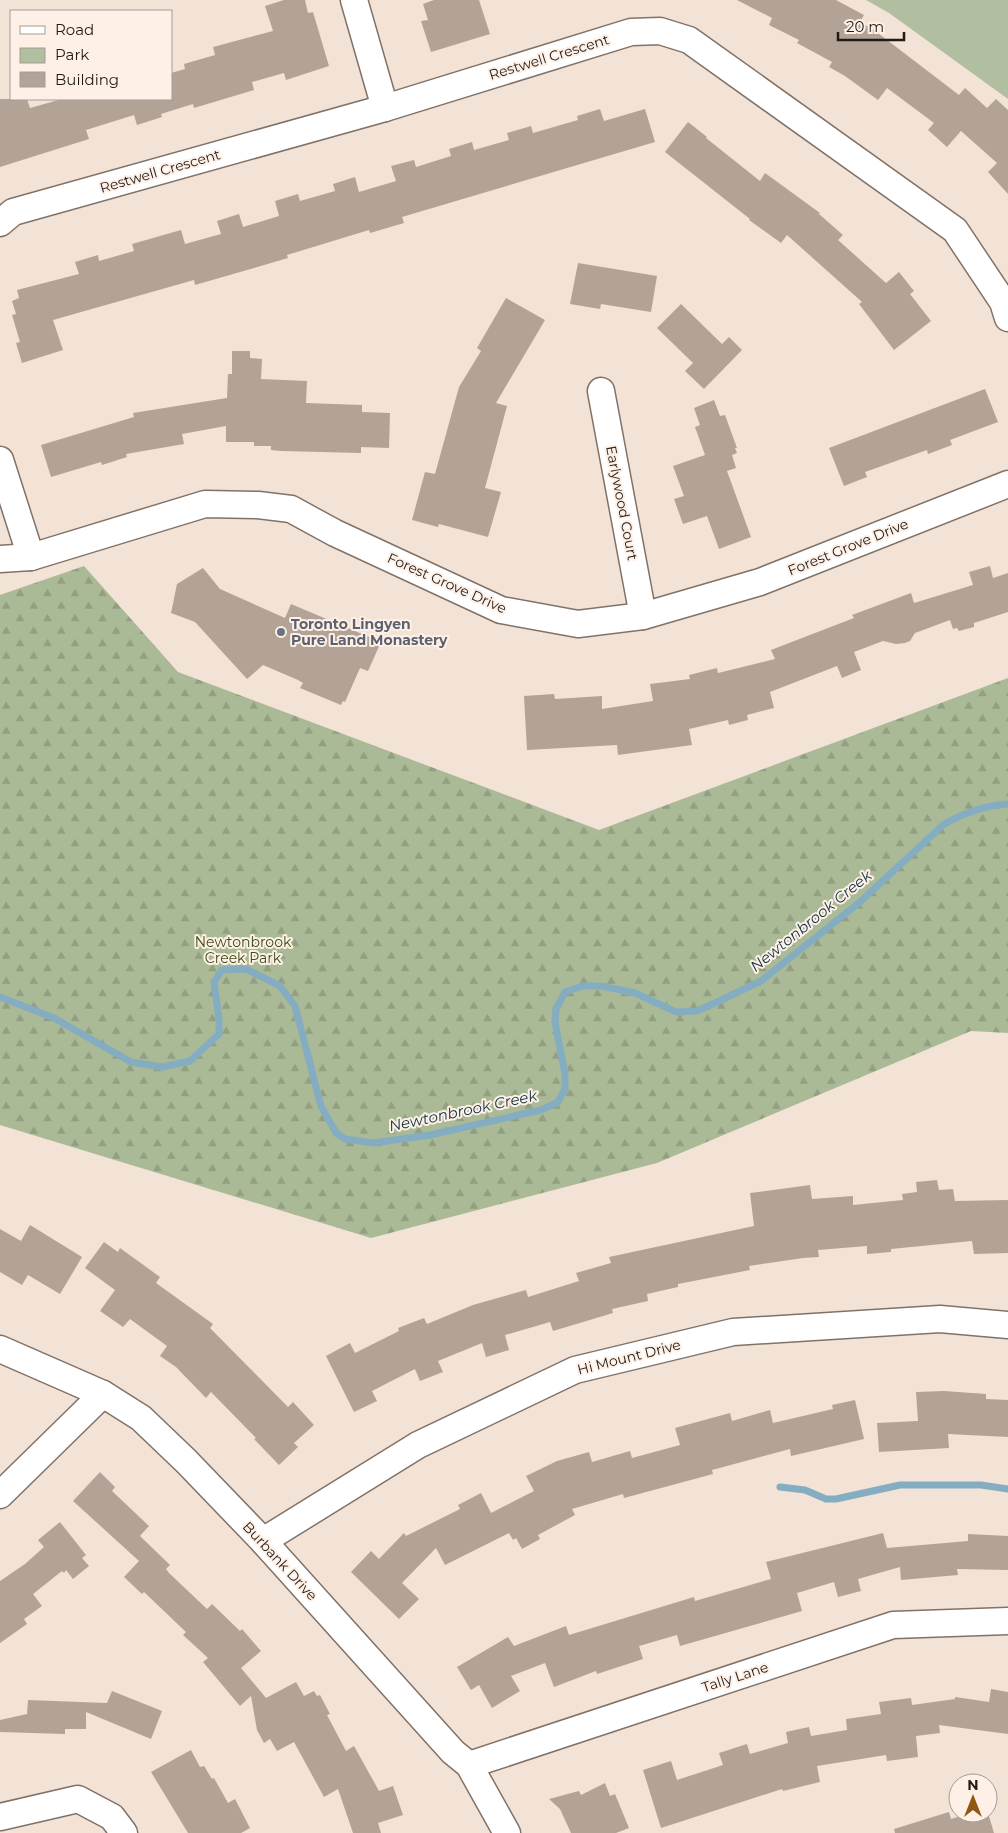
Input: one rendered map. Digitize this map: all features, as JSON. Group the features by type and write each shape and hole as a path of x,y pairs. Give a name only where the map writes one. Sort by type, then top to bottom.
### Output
{"street":[{"path":"354,0 385,108"},
{"name":"Restwell Crescent","path":"0,223 13,212 385,108 631,32 660,31 689,40 955,230 1003,302 1008,318"},
{"name":"Earlywood Court","path":"601,390 643,616"},
{"path":"0,460 31,557"},
{"name":"Forest Grove Drive","path":"0,559 31,557 205,504 291,508 335,533 501,610 578,624 643,616 760,582 1008,484"},
{"name":"Forest Grove Drive","path":"0,574 11,570 31,557"},
{"name":"Hi Mount Drive","path":"263,1541 418,1445 575,1370 733,1332 940,1319 1008,1324"},
{"name":"Burbank Drive","path":"0,1348 103,1394 141,1418 186,1461 263,1541 453,1752 469,1765 507,1833"},
{"path":"0,1495 103,1394"},
{"name":"Tally Lane","path":"469,1765 893,1625 1008,1621"},
{"path":"0,1817 78,1799 112,1817 124,1833"}],"green space":[{"path":"866,0 1008,0 1008,99 889,13"},
{"name":"Newtonbrook Creek Park","path":"84,566 178,672 599,830 1008,678 1008,1033 971,1031 657,1163 371,1238 0,1125 0,595"}],"building":[{"path":"284,0 305,0 308,13 313,12 329,66 286,80 284,73 252,82 254,90 194,108 193,104 161,114 162,117 137,125 134,115 86,130 89,139 0,167 0,99 27,100 30,108 58,100 172,100 172,73 185,69 184,64 215,55 213,47 273,31 265,6"},
{"path":"434,0 479,0 490,34 431,52 421,21 428,20 423,4"},
{"path":"737,0 836,0 864,15 860,22 874,30 959,95 965,88 987,108 996,99 1008,110 1008,194 988,172 997,163 961,131 947,147 928,130 934,123 887,88 878,100 829,67 832,62 797,43 799,40 769,25 772,18"},
{"path":"600,109 604,121 645,109 655,142 402,217 404,223 370,233 369,230 287,255 288,258 195,285 194,280 53,320 63,350 22,363 16,343 20,342 12,315 16,314 12,301 19,298 17,290 79,274 75,262 98,255 99,261 134,251 132,244 181,230 185,244 221,234 217,221 239,214 243,227 279,216 275,201 298,194 300,201 335,191 333,184 355,177 359,192 396,181 391,166 414,160 416,167 451,156 449,149 472,142 474,150 509,140 507,133 531,126 533,133 578,120 577,116"},
{"path":"688,122 760,181 765,173 820,213 843,235 838,240 886,283 899,272 914,291 910,294 931,321 894,350 859,304 862,302 787,235 781,243 749,220 665,152"},
{"path":"578,263 657,276 651,312 601,304 600,309 570,304"},
{"path":"506,298 545,320 496,403 507,406 485,488 501,492 488,537 439,524 438,527 412,520 425,472 435,474 459,387 481,351 477,348"},
{"path":"681,304 722,344 729,337 742,350 704,389 685,371 693,363 657,328"},
{"path":"232,351 250,351 250,358 262,359 261,379 307,381 306,403 362,405 362,412 390,413 389,448 361,447 361,453 271,450 271,446 254,446 254,442 226,442 226,426 182,434 184,444 126,454 127,457 102,465 101,462 51,477 41,445 134,417 133,413 227,398 228,374 232,374"},
{"path":"985,389 998,422 950,440 952,445 928,454 927,450 865,472 867,477 844,486 829,448"},
{"path":"714,400 720,416 725,415 737,448 735,448 737,453 732,455 736,468 727,471 751,537 719,549 707,516 683,524 674,499 684,496 673,466 705,455 695,427 700,425 694,408"},
{"path":"990,566 993,578 1008,573 1008,612 974,623 974,627 959,631 957,628 953,629 950,620 915,633 910,641 905,643 896,644 883,641 854,652 861,670 842,678 837,666 770,692 774,708 747,715 748,720 729,725 728,720 689,729 692,745 618,755 617,745 527,750 524,696 554,694 555,699 602,696 602,709 653,701 650,684 690,679 689,675 717,668 718,673 775,659 771,650 854,618 852,615 911,593 914,603 973,585 969,572"},
{"name":"Toronto Lingyen Pure Land Monastery","path":"203,568 220,589 285,618 291,604 381,642 368,671 360,668 345,702 343,701 341,705 300,688 303,683 263,665 247,679 195,622 171,613 177,584"},
{"path":"937,1180 939,1190 953,1189 955,1201 1008,1200 1008,1253 974,1254 972,1241 891,1249 891,1252 867,1254 867,1246 818,1250 819,1257 749,1266 750,1270 678,1284 678,1287 647,1294 648,1301 612,1309 613,1313 553,1331 550,1322 505,1335 509,1350 486,1357 482,1343 438,1361 443,1372 420,1381 415,1369 372,1391 377,1401 354,1412 326,1356 350,1343 355,1353 399,1331 398,1328 424,1318 427,1324 473,1305 526,1290 528,1297 579,1281 576,1273 611,1263 609,1257 754,1226 750,1193 810,1185 812,1199 853,1196 853,1205 903,1200 902,1194 917,1192 916,1182"},
{"path":"30,1225 82,1257 60,1294 28,1275 22,1285 0,1272 0,1229 21,1241"},
{"path":"104,1242 118,1252 120,1248 160,1277 156,1283 213,1324 210,1328 288,1407 293,1402 314,1425 294,1443 298,1447 279,1465 254,1439 256,1438 211,1392 206,1398 176,1367 160,1356 167,1346 130,1319 123,1327 100,1311 115,1290 85,1268"},
{"path":"944,1391 986,1394 986,1399 1008,1400 1008,1437 948,1434 949,1448 879,1452 877,1423 918,1421 916,1392"},
{"path":"855,1400 864,1439 791,1456 790,1449 712,1470 713,1474 624,1498 623,1494 572,1509 575,1515 538,1535 540,1539 522,1549 516,1538 513,1540 509,1533 445,1565 436,1548 402,1583 419,1599 399,1619 351,1572 371,1551 379,1559 404,1533 406,1536 460,1509 458,1505 481,1493 491,1513 534,1491 526,1476 557,1461 589,1452 592,1462 630,1451 632,1458 680,1445 675,1428 730,1413 732,1421 770,1410 773,1423 833,1409 832,1405"},
{"path":"100,1472 115,1487 112,1491 149,1526 140,1536 170,1565 166,1569 169,1573 207,1609 212,1604 240,1631 242,1629 261,1651 241,1668 266,1698 296,1682 304,1696 314,1691 317,1696 320,1695 330,1714 327,1715 346,1751 354,1746 379,1791 393,1786 403,1815 378,1823 381,1833 353,1833 338,1789 324,1797 294,1742 277,1751 270,1739 264,1743 257,1730 251,1696 240,1706 203,1662 208,1658 183,1635 186,1632 144,1592 142,1594 124,1577 139,1561 73,1501"},
{"path":"60,1522 86,1555 82,1558 89,1566 73,1579 66,1570 64,1573 62,1571 33,1594 42,1606 24,1619 27,1624 0,1643 0,1581 25,1564 44,1547 38,1540"},
{"path":"883,1533 887,1548 968,1541 968,1534 1008,1536 1008,1570 957,1569 958,1575 901,1580 900,1567 858,1579 861,1591 838,1597 834,1582 797,1593 802,1611 680,1646 677,1635 639,1646 643,1659 597,1674 596,1671 554,1687 545,1663 511,1676 520,1691 492,1708 479,1685 471,1690 457,1667 508,1637 514,1646 566,1626 569,1635 694,1597 695,1601 771,1579 766,1562"},
{"path":"991,1689 1008,1692 1008,1734 939,1725 940,1733 916,1736 918,1757 887,1761 886,1755 817,1766 820,1782 783,1791 782,1789 661,1828 643,1770 671,1761 677,1780 723,1765 719,1753 747,1744 750,1754 788,1743 786,1732 809,1727 811,1736 847,1730 846,1719 881,1714 879,1702 911,1698 912,1705 955,1699 955,1697 989,1702"},
{"path":"112,1691 162,1711 151,1739 86,1712 86,1729 65,1729 65,1734 0,1732 0,1720 27,1714 28,1700 107,1703"},
{"path":"191,1750 200,1767 204,1766 212,1779 214,1778 228,1803 235,1799 250,1828 241,1833 188,1833 151,1772"},
{"path":"605,1783 610,1796 615,1794 629,1828 616,1833 571,1833 560,1809 549,1799 579,1791 581,1795"},
{"path":"948,1812 948,1823 991,1823 994,1833 895,1833 894,1829"}],"waterway":[{"name":"Newtonbrook Creek","path":"0,997 54,1018 131,1062 162,1067 190,1061 219,1034 214,982 222,970 246,969 280,986 295,1006 321,1106 336,1133 345,1139 373,1143 430,1135 541,1110 558,1102 565,1089 565,1074 555,1022 556,1009 565,992 582,986 601,986 635,993 676,1012 697,1011 761,981 860,902 943,825 974,811 1008,804"},
{"path":"780,1487 805,1490 826,1499 836,1499 900,1485 981,1485 1008,1489"}],"place":[{"name":"Toronto Lingyen Pure Land Monastery","path":"281,632"}]}
